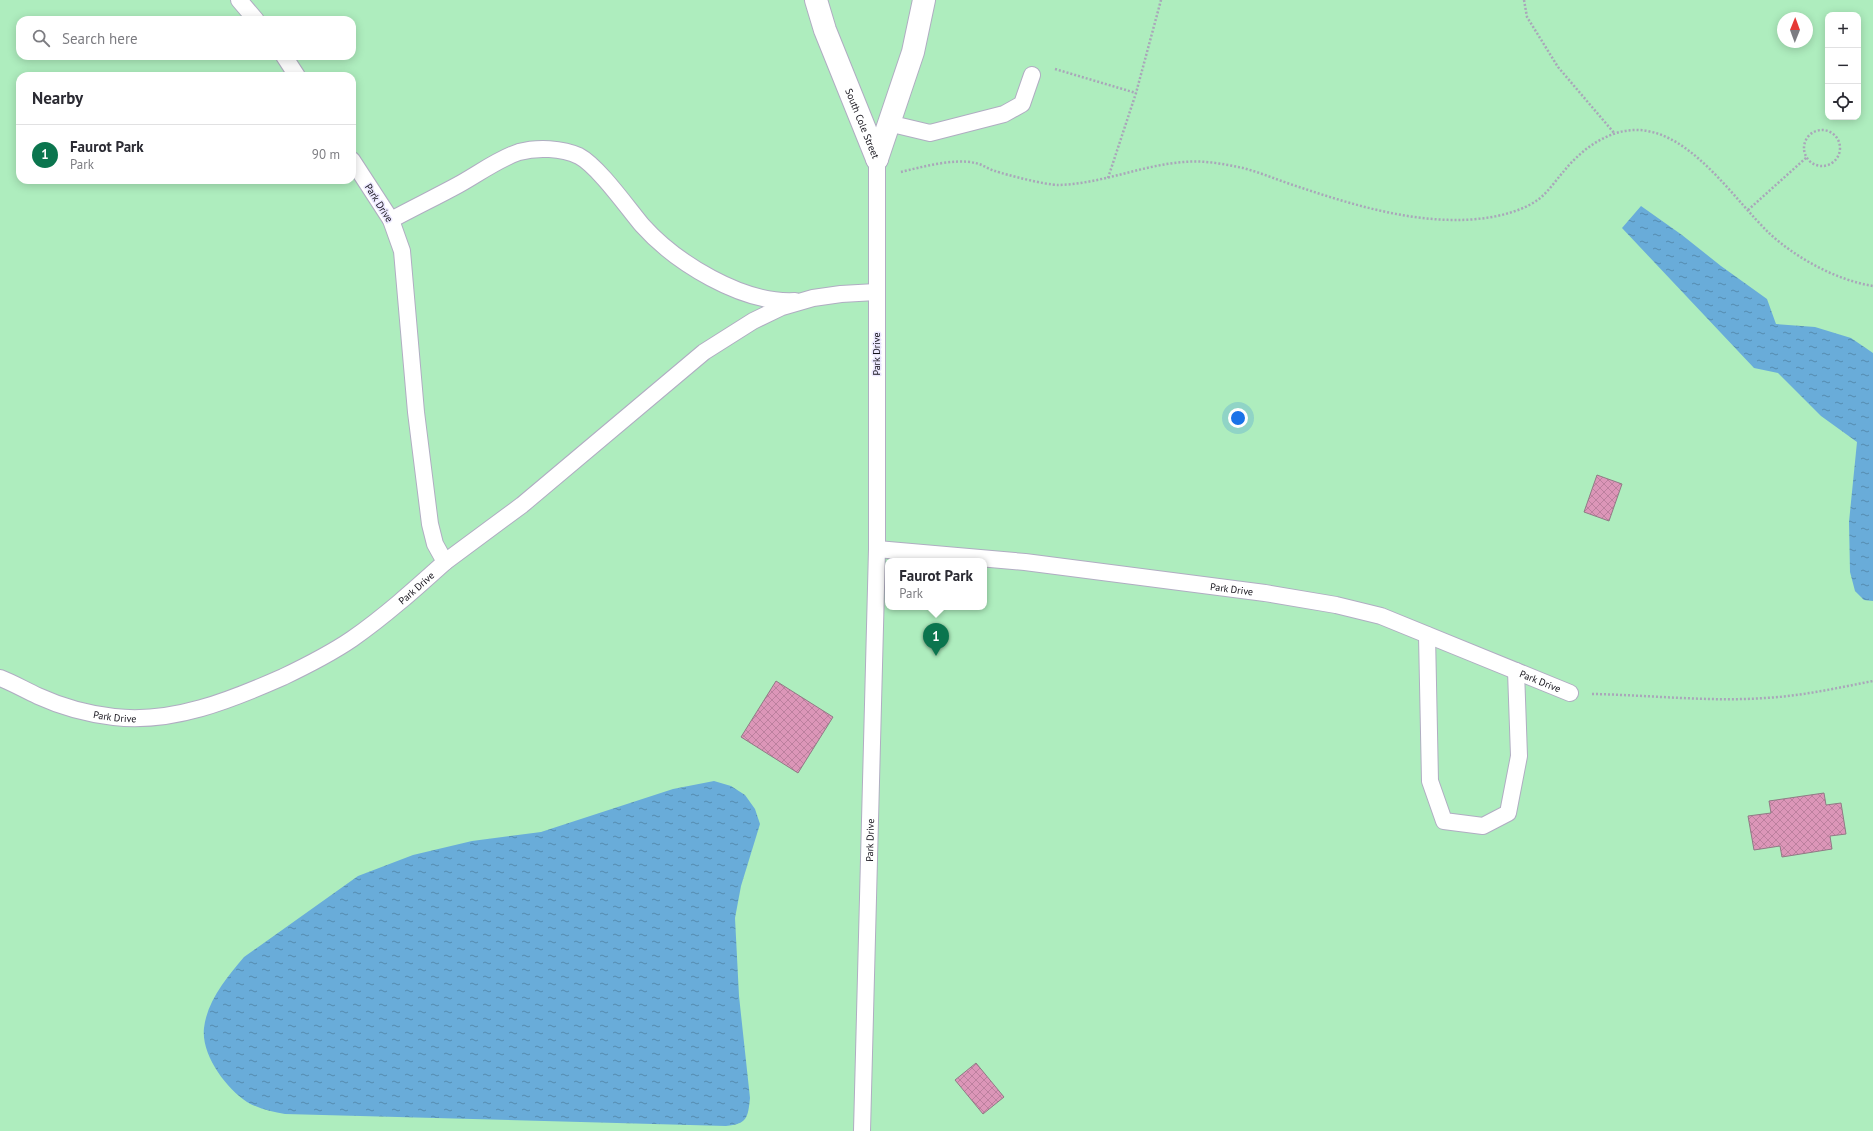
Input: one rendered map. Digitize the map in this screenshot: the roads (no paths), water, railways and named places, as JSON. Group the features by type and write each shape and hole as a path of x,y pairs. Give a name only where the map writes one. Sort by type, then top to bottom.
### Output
{"street":[{"name":"South Cole Street","path":"816,0 825,30 877,168"},
{"name":"South Cole Street","path":"877,168 888,123 913,52 924,0"}],"lane":[{"path":"239,0 253,16"},
{"path":"287,60 294,72"},
{"path":"888,123 930,133 1004,114 1022,104 1032,75"},
{"path":"391,220 494,164 520,152 539,149 562,150 580,156 595,170 646,230 664,248 684,263 741,291 790,301 807,300"},
{"name":"Park Drive","path":"0,678 39,696 78,711 114,718 146,719 190,711 233,698 314,662 352,639 401,601 445,562 435,544 430,524 416,412 402,251 391,220 356,166"},
{"name":"Park Drive","path":"862,1131 878,549 876,292 877,168"},
{"path":"445,562 522,505 704,352 753,320 782,307 807,300 841,294 876,292"},
{"name":"Park Drive","path":"878,549 980,558"},
{"name":"Park Drive","path":"987,559 1025,562 1264,593 1336,605 1382,616 1570,693"},
{"path":"1427,635 1430,781 1444,821 1483,826 1508,813 1519,756 1516,671"}],"water":[{"path":"1641,206 1767,299 1776,324 1815,327 1851,338 1873,353 1873,601 1864,600 1855,591 1850,572 1849,522 1857,442 1821,416 1778,373 1754,368 1622,228"},
{"path":"714,781 731,786 745,795 755,809 760,824 741,886 735,918 739,996 750,1098 747,1115 742,1122 726,1126 285,1114 256,1107 247,1102 223,1080 216,1070 206,1049 204,1028 213,999 225,981 244,957 358,876 413,855 472,841 541,832 673,789"}],"place":[{"name":"Faurot Park","path":"936,656"}]}
